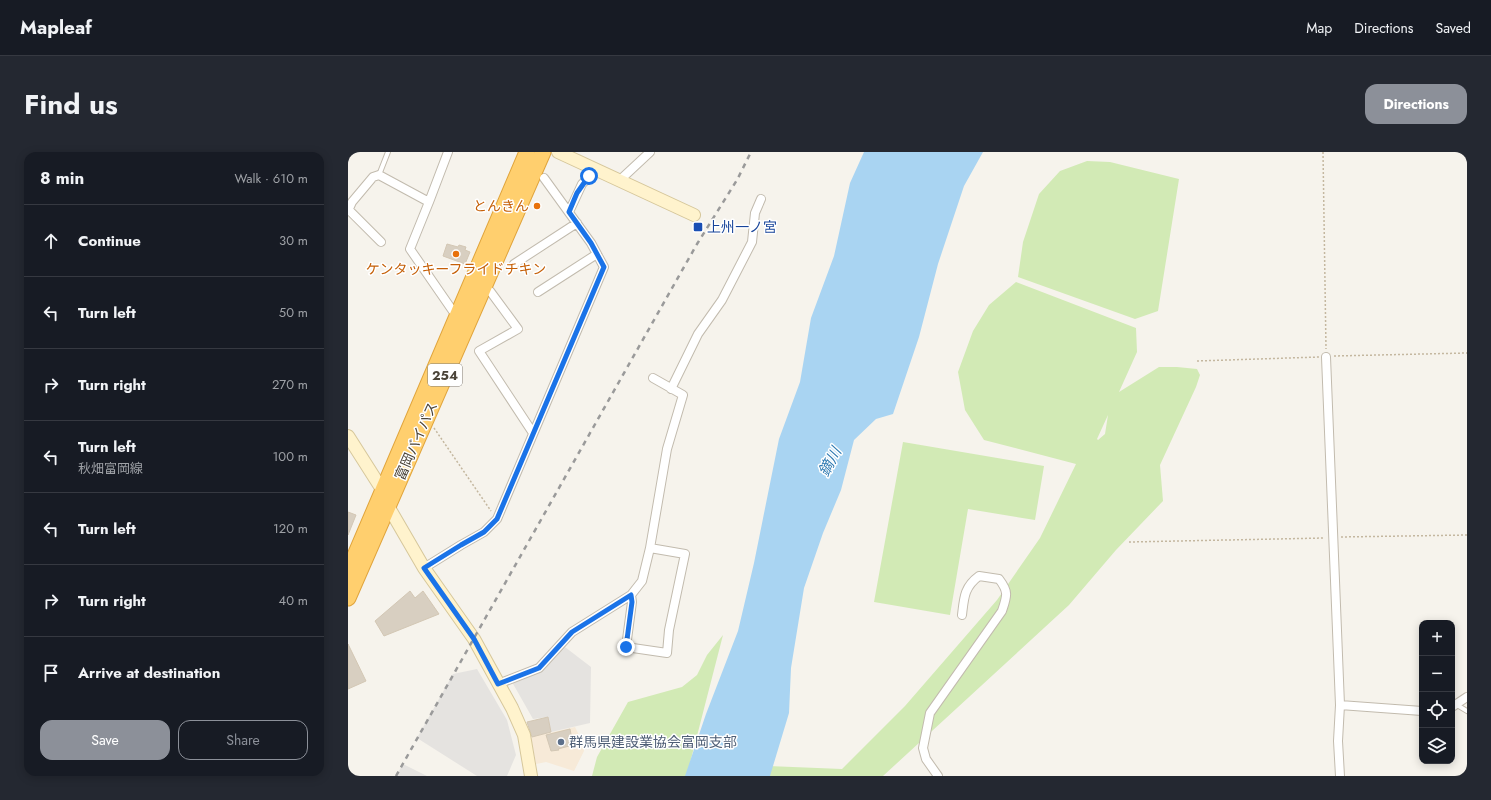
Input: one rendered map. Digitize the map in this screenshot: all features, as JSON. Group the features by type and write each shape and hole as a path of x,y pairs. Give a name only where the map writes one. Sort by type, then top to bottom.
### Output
{"highway":[{"name":"富岡バイパス","path":"348,572 527,152"},
{"name":"富岡バイパス","path":"348,598 542,152"}],"main road":[{"path":"567,154 596,170 694,216"},
{"path":"348,436 383,492 388,506 424,568 474,639 524,735 531,776"}],"street":[{"path":"448,152 410,249 457,317"},
{"path":"620,180 650,152"},
{"path":"569,212 582,184 596,170"},
{"path":"381,242 348,210 352,202 373,177 379,175 429,202"},
{"path":"424,568 484,532 497,519 604,267 577,223 544,178"},
{"path":"671,389 698,334 722,300 752,242 755,213 761,199"},
{"path":"514,264 577,223"},
{"path":"538,292 597,254"},
{"path":"490,291 518,329 479,350 533,433"},
{"path":"1326,357 1340,705 1338,741 1340,776"},
{"path":"498,684 539,668 572,632 631,595 642,580 650,548 667,449 683,395 653,378"},
{"path":"631,595 632,602 626,647 667,653 669,630 685,554 650,548"},
{"path":"938,776 926,759 923,748 930,713 1002,611 1007,595 1005,587 999,579 979,576 971,581 965,592 962,615"},
{"path":"1455,705 1467,697"},
{"path":"1340,705 1419,711"}],"lane":[{"path":"379,175 388,152"},
{"path":"1455,706 1467,711"}],"path":[{"path":"1322,152 1326,357"},
{"path":"1197,361 1467,352"},
{"path":"426,420 435,428 497,519"},
{"path":"1129,542 1467,535"}],"shaded area":[{"path":"561,644 591,667 590,723 551,732 548,717 533,719 512,682 539,668"},
{"path":"477,669 507,720 516,755 507,776 477,776 417,738 453,674"},
{"path":"575,727 582,741 584,751 574,771 546,762 536,764 531,737"},
{"path":"403,764 427,776 396,776"}],"green space":[{"path":"1087,161 1110,162 1179,179 1158,311 1135,319 1018,277 1023,242 1039,194 1060,171"},
{"path":"1016,282 1136,328 1137,352 1119,392 1159,367 1197,369 1200,375 1196,387 1160,465 1163,501 1116,550 1069,605 883,776 592,776 597,757 628,702 682,687 697,675 707,655 723,635 690,763 842,769 905,706 997,600 1040,538 1076,464 984,440 965,410 958,372 973,331 989,305","holes":["1108,415 1105,434 1098,440 1097,439"]},
{"path":"903,442 1044,466 1035,520 968,509 950,615 874,602"}],"water":[{"name":"鏑川","path":"864,152 983,152 964,186 938,264 919,337 893,414 876,419 854,440 841,490 823,533 804,588 791,668 789,713 770,776 685,776 706,714 738,631 754,563 779,439 800,382 811,318 834,256 850,183"}],"building":[{"name":"ケンタッキーフライドチキン","path":"447,244 458,247 459,245 466,247 465,250 470,252 465,264 443,256"},
{"path":"348,512 356,515 348,535"},
{"path":"410,591 415,598 423,591 439,614 384,636 375,621"},
{"path":"348,644 366,681 348,689"},
{"path":"548,717 551,732 532,737 527,722"},
{"name":"群馬県建設業協会富岡支部","path":"570,729 573,745 551,751 546,735"}],"railway":[{"path":"396,776 697,244 737,180 751,152"}],"place":[{"name":"とんきん","path":"537,206"},
{"name":"上州一ノ宮","path":"698,227"},
{"name":"ケンタッキーフライドチキン","path":"456,254"},
{"name":"群馬県建設業協会富岡支部","path":"561,742"}],"route":[{"path":"589,176 582,184 569,212 591,243 604,267 574,340 497,519 484,532 424,568 474,639 498,684 539,668 572,632 631,595 632,602 626,647"}]}
